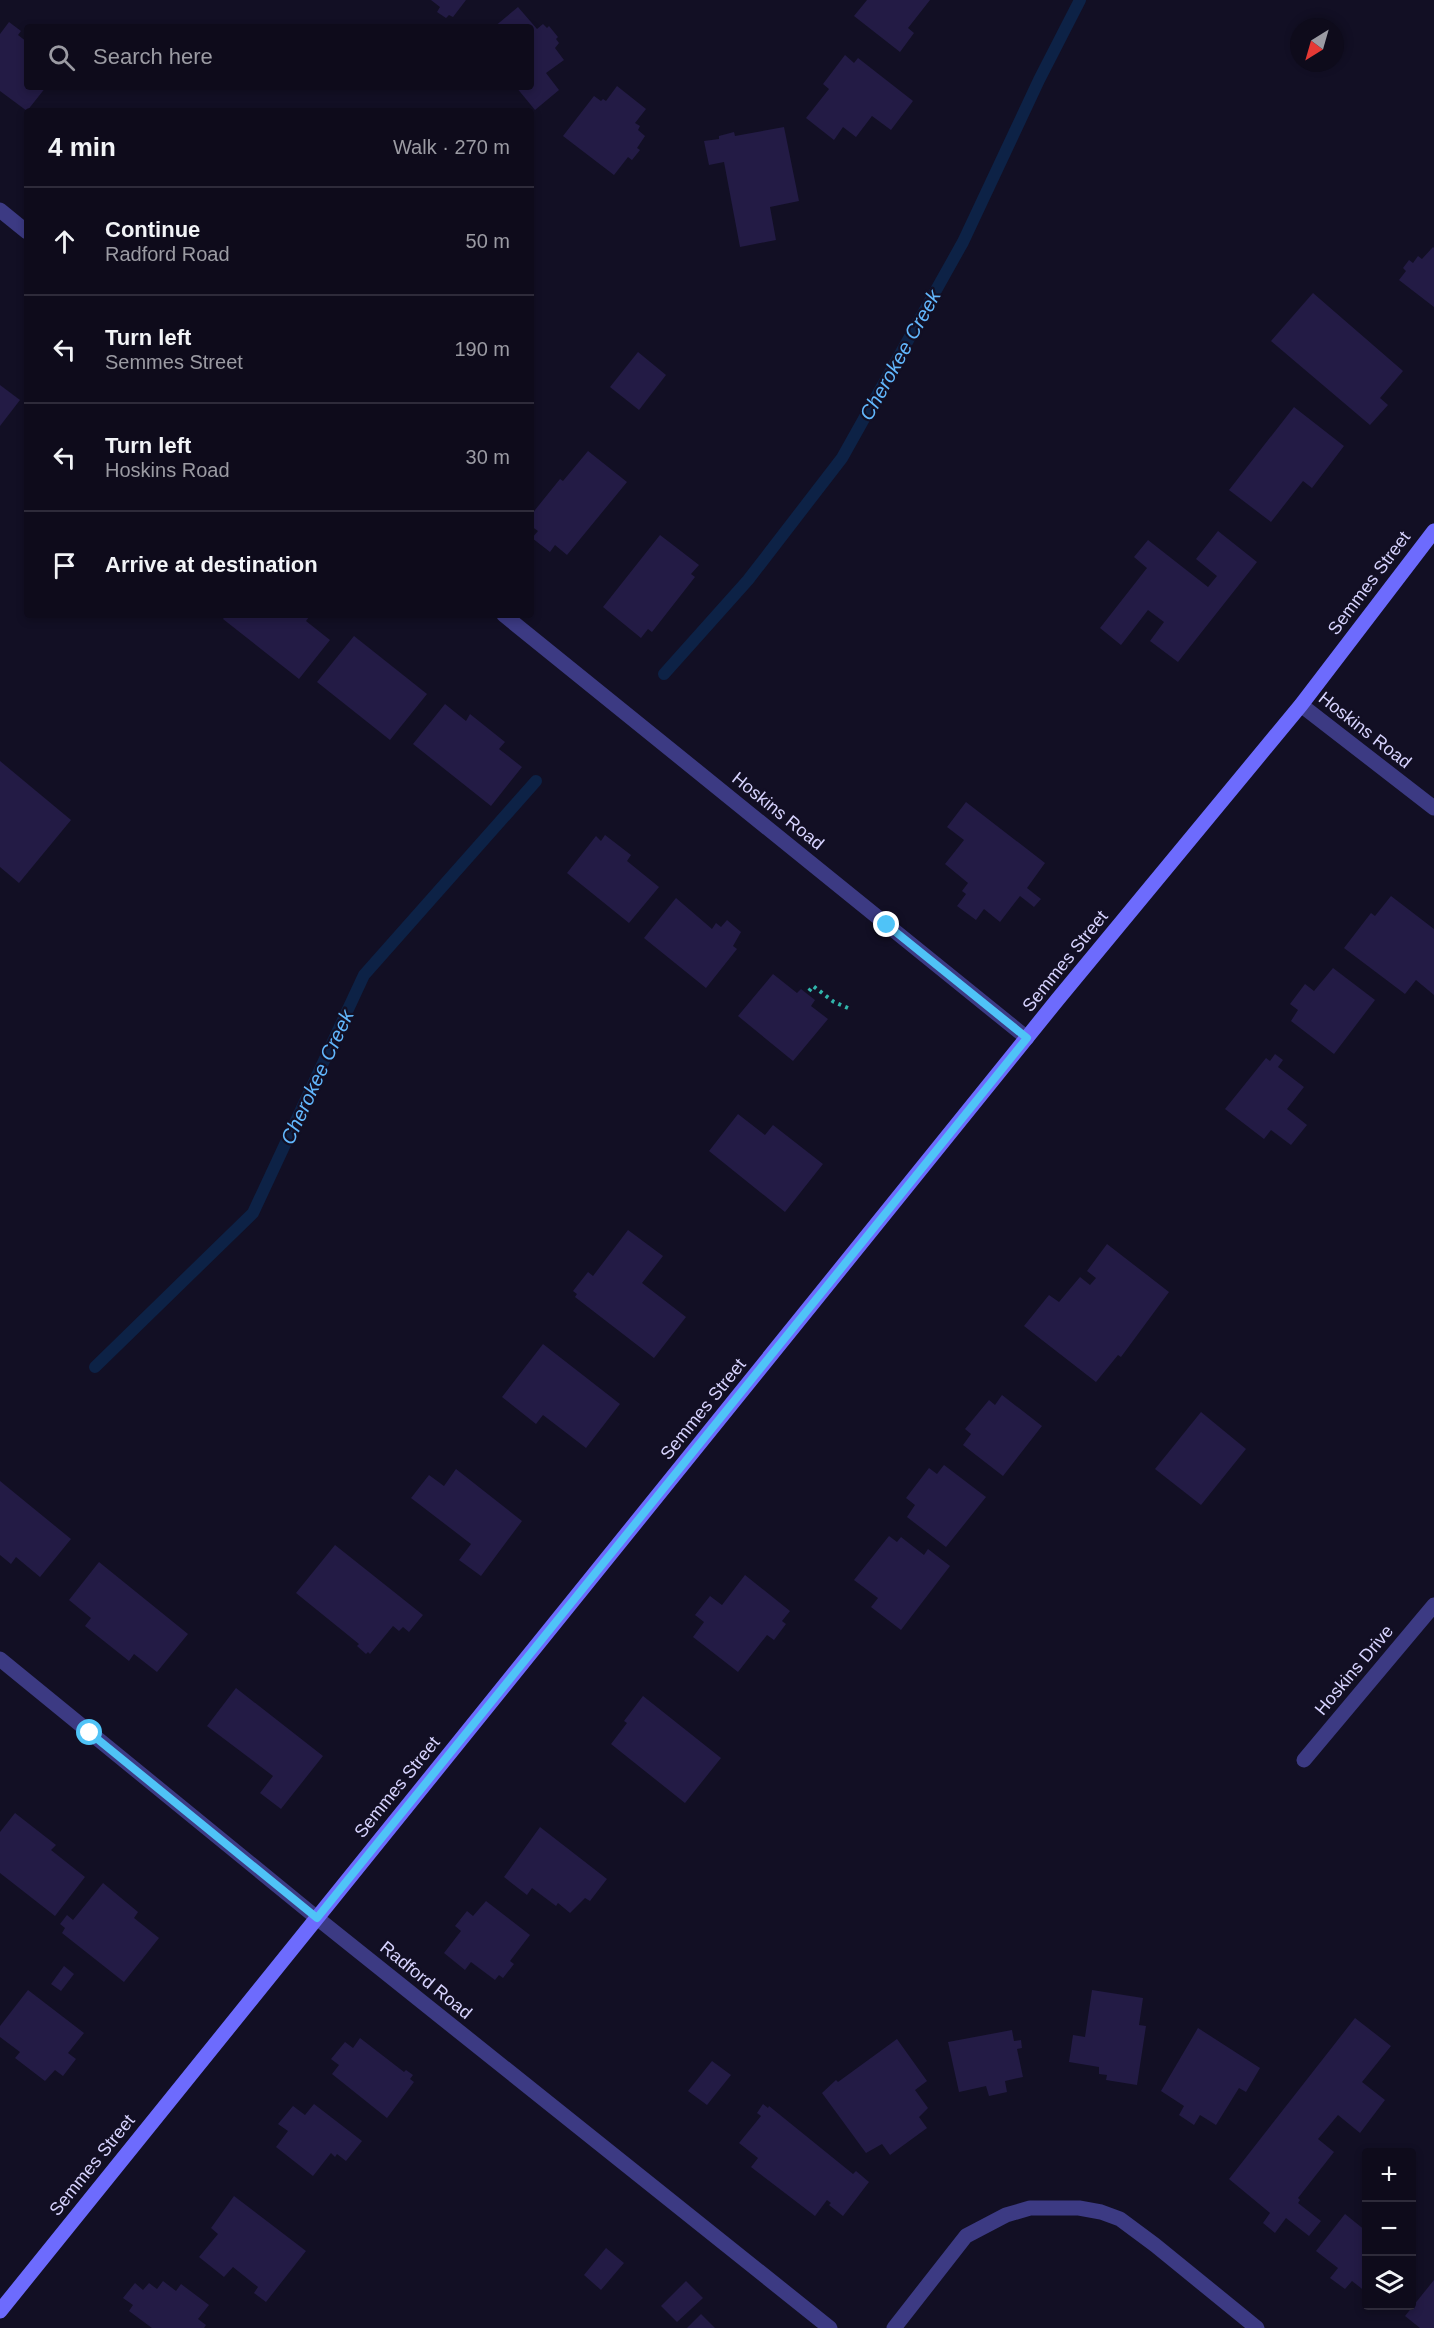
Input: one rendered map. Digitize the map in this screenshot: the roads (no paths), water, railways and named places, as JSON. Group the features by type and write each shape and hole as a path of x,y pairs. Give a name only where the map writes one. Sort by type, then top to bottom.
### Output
{"main road":[{"name":"Semmes Street","path":"0,2311 1027,1038 1301,705 1434,531"}],"street":[{"path":"0,210 24,230"},
{"name":"Hoskins Road","path":"508,618 1027,1038"},
{"name":"Hoskins Road","path":"1301,705 1434,808"},
{"name":"Hoskins Drive","path":"1304,1760 1434,1605"},
{"name":"Radford Road","path":"0,1659 317,1918 830,2328"},
{"path":"894,2328 966,2236 1006,2215 1030,2208 1079,2208 1101,2212 1120,2219 1257,2328"}],"waterway":[{"name":"Cherokee Creek","path":"664,674 748,580 842,458 963,242 1039,80 1080,0"},
{"name":"Cherokee Creek","path":"95,1367 253,1213 364,975 536,781"}]}
